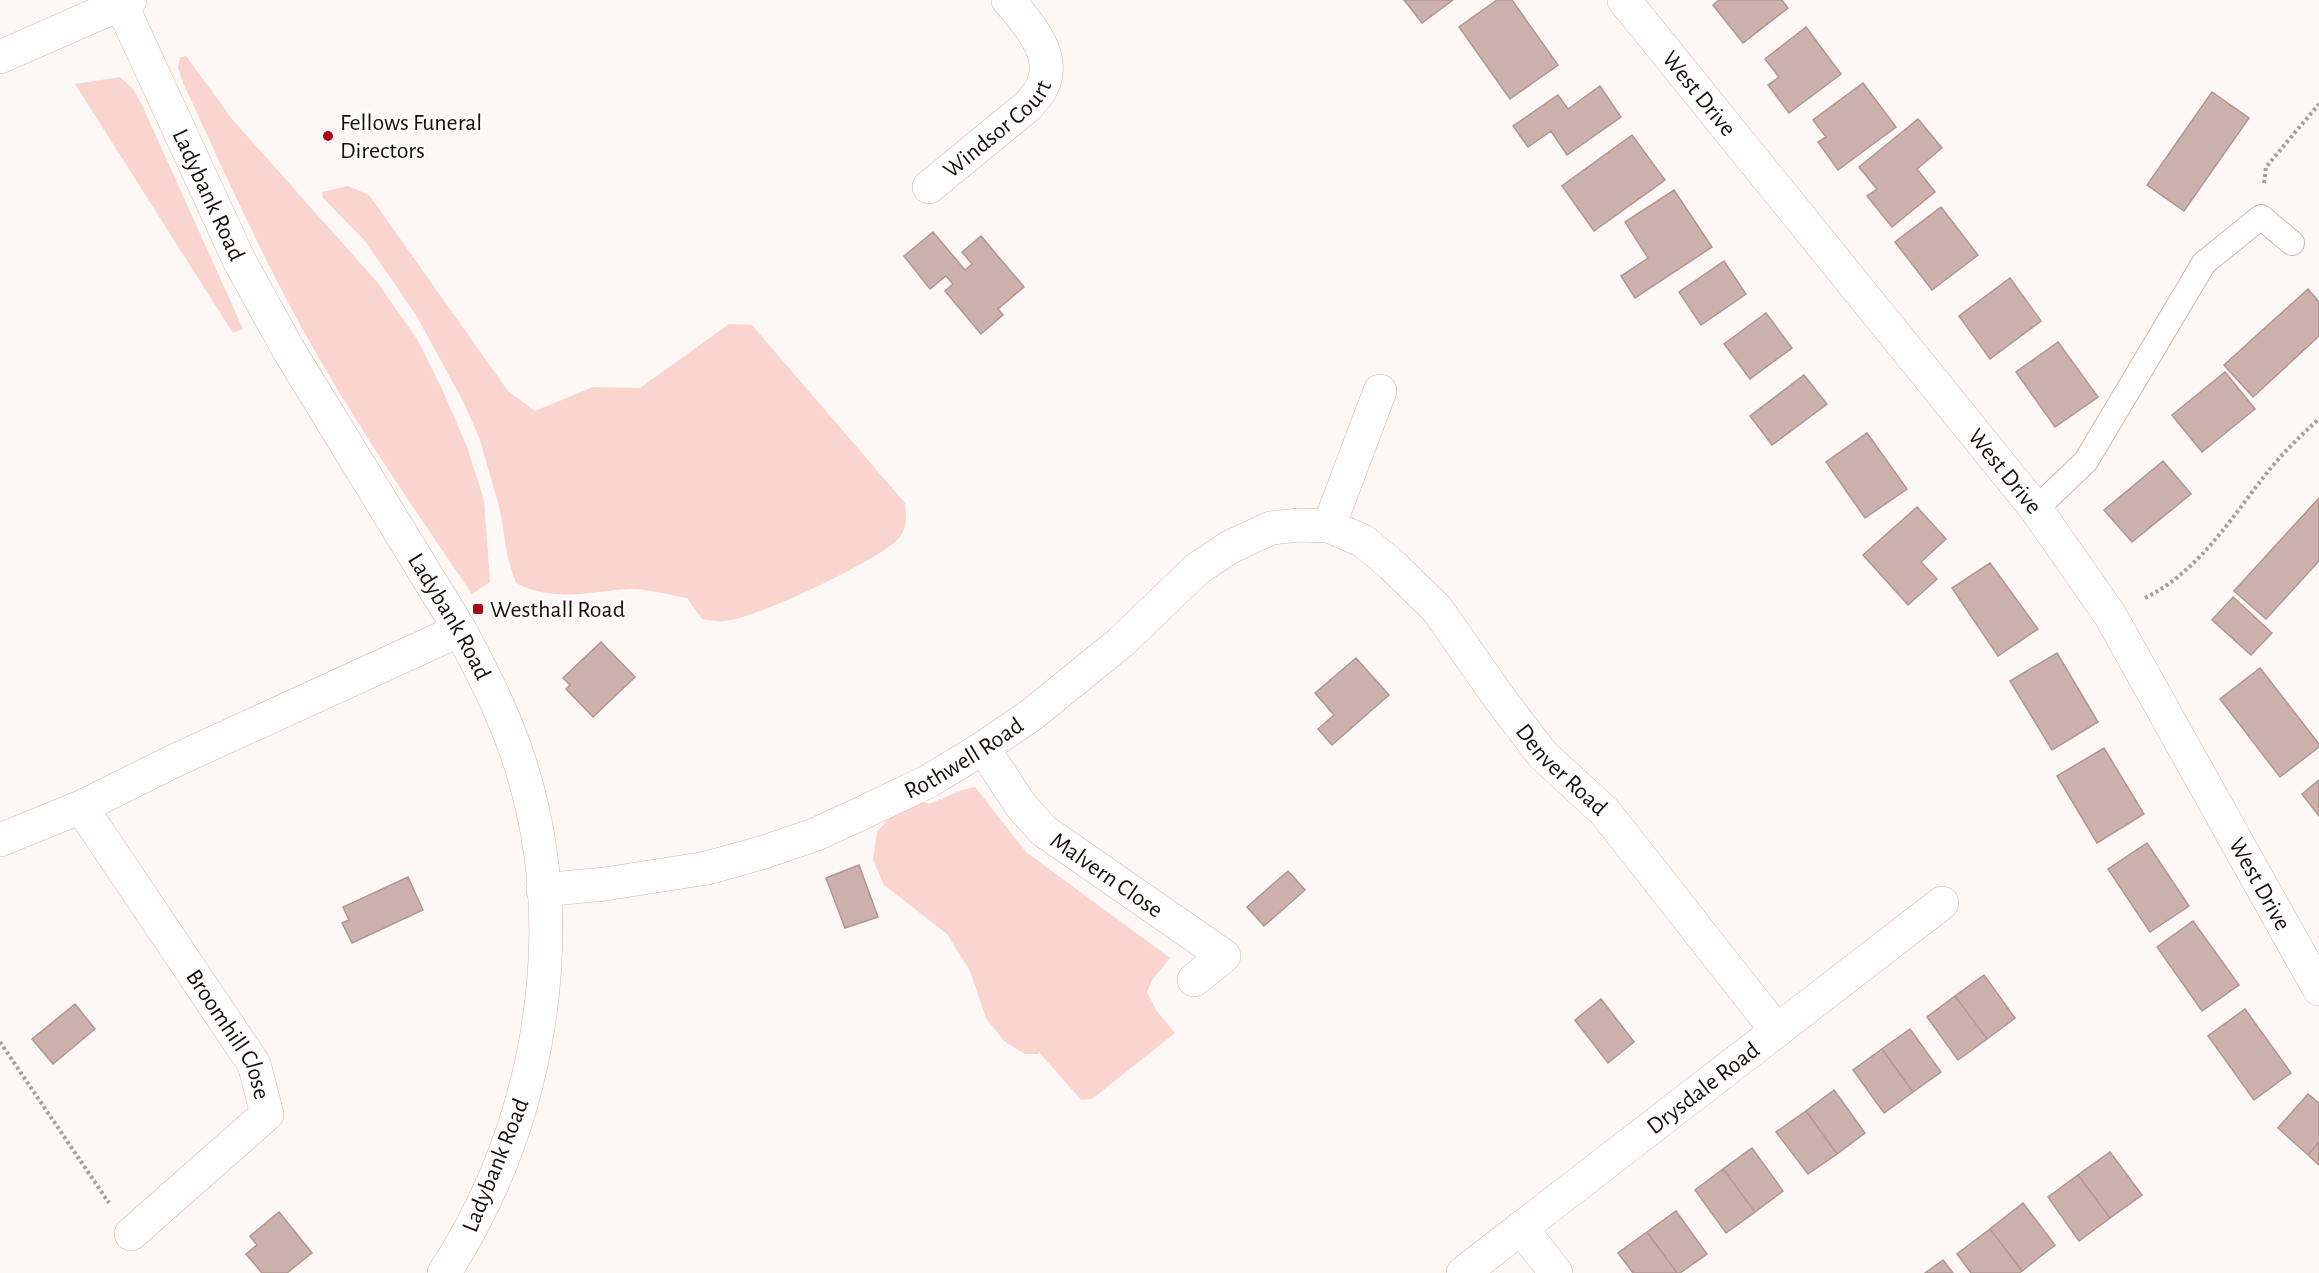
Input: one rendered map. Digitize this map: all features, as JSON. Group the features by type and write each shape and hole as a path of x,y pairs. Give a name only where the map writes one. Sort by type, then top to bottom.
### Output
{"street":[{"name":"Windsor Court","path":"929,187 1029,105 1041,89 1046,75 1043,49 1008,0"},
{"name":"West Drive","path":"1624,0 2036,509 2110,615 2319,988"},
{"path":"0,57 126,2"},
{"name":"Ladybank Road","path":"126,2 186,147 250,282 288,349 460,630 486,678 520,765 539,847 543,890 545,951 542,1002 527,1086 518,1121 474,1223 444,1273"},
{"path":"1329,526 1380,391"},
{"name":"Rothwell Road","path":"543,890 706,868 814,835 860,814 929,781 1031,715 1120,643 1197,569 1230,547 1271,528 1299,525 1329,526"},
{"name":"Denver Road","path":"1329,526 1363,541 1392,565 1437,609 1500,699 1544,755 1605,812 1777,1031"},
{"path":"0,840 81,807 176,760 460,630"},
{"name":"Malvern Close","path":"983,748 1022,807 1044,831 1224,956 1194,980"},
{"name":"Broomhill Close","path":"81,807 254,1064 267,1114 131,1234"},
{"name":"Drysdale Road","path":"1463,1273 1942,903"},
{"path":"1521,1228 1556,1273"}],"lane":[{"path":"2036,509 2086,461 2204,263 2261,217 2292,243"}],"path":[{"path":"2261,217 2266,167 2319,104"},
{"path":"2110,615 2152,595 2171,582 2204,552 2296,439 2319,419"},
{"path":"0,1042 131,1234"}],"shaded area":[{"path":"186,56 232,119 377,282 417,339 467,447 484,500 490,582 472,594 370,441 294,314 245,217 184,85 178,68 180,57"},
{"path":"120,77 133,89 142,105 243,329 233,333 75,84"},
{"path":"348,186 369,195 508,391 535,411 593,387 640,388 729,324 752,325 905,503 906,521 902,534 887,548 868,560 816,587 762,610 725,621 702,619 687,598 652,591 631,589 559,594 544,593 516,583 508,559 500,510 480,440 464,403 416,315 365,241 323,198 322,192"},
{"path":"975,787 1026,852 1170,958 1152,980 1147,992 1156,1010 1175,1033 1092,1099 1081,1100 1039,1052 1038,1054 1025,1054 1004,1041 986,1018 970,971 947,934 884,885 873,860 877,832 898,808 924,802 929,804"}],"building":[{"path":"1404,0 1453,0 1422,23"},
{"path":"1497,0 1512,0 1558,65 1510,99 1459,27"},
{"path":"1719,0 1782,0 1788,8 1743,43 1713,5"},
{"path":"1806,27 1841,74 1789,113 1768,85 1779,77 1765,59"},
{"path":"1863,83 1896,127 1838,170 1818,142 1826,137 1813,120"},
{"path":"1600,86 1621,117 1567,155 1551,131 1528,147 1513,126 1558,95 1568,109"},
{"path":"2212,92 2249,118 2184,211 2147,185"},
{"path":"1918,119 1942,148 1917,169 1935,192 1892,227 1867,196 1877,189 1859,167"},
{"path":"1632,135 1665,180 1594,231 1562,186"},
{"path":"1674,190 1712,247 1635,298 1621,276 1648,258 1625,222"},
{"path":"1941,207 1978,255 1932,290 1895,242"},
{"path":"933,232 965,270 972,264 962,252 981,236 1024,287 998,309 1003,315 981,334 945,291 953,284 946,276 930,289 904,256"},
{"path":"1724,261 1746,294 1701,325 1679,292"},
{"path":"2010,278 2041,321 1990,359 1959,316"},
{"path":"2308,289 2319,302 2319,336 2253,397 2224,365"},
{"path":"1766,313 1792,348 1750,379 1724,344"},
{"path":"2058,342 2098,397 2055,427 2016,372"},
{"path":"2225,372 2255,409 2202,452 2172,415"},
{"path":"1804,375 1827,404 1772,445 1750,416"},
{"path":"1867,433 1907,489 1865,518 1826,462"},
{"path":"2163,461 2191,494 2132,542 2104,510"},
{"path":"2319,498 2319,561 2266,619 2234,591"},
{"path":"1917,507 1946,539 1921,562 1937,579 1908,605 1863,555"},
{"path":"1990,563 2038,629 1998,656 1952,588"},
{"path":"2233,597 2272,633 2251,655 2212,620"},
{"path":"601,642 635,677 593,717 566,689 570,685 563,678"},
{"path":"2057,653 2098,722 2052,750 2010,681"},
{"path":"1356,658 1389,695 1332,745 1318,729 1334,715 1315,693"},
{"path":"2260,668 2319,744 2319,747 2280,777 2220,699"},
{"path":"2104,748 2144,814 2097,843 2057,776"},
{"path":"2319,780 2319,816 2302,794"},
{"path":"2147,843 2189,906 2150,932 2108,869"},
{"path":"859,865 878,917 845,928 826,878"},
{"path":"1288,871 1305,890 1264,926 1247,907"},
{"path":"408,877 423,910 352,943 342,923 349,920 343,907"},
{"path":"2193,921 2239,985 2202,1011 2157,947"},
{"path":"1984,975 2015,1018 1987,1039 1955,996"},
{"path":"1955,996 1987,1039 1958,1060 1927,1017"},
{"path":"1601,999 1634,1042 1608,1063 1575,1020"},
{"path":"75,1004 95,1029 53,1064 32,1039"},
{"path":"2245,1009 2291,1073 2254,1100 2208,1036"},
{"path":"1910,1029 1941,1072 1913,1092 1882,1049"},
{"path":"1882,1049 1913,1092 1884,1113 1853,1070"},
{"path":"1834,1090 1865,1133 1837,1154 1806,1111"},
{"path":"2308,1094 2319,1103 2319,1142 2308,1155 2278,1128"},
{"path":"1806,1111 1837,1154 1808,1174 1776,1132"},
{"path":"2319,1142 2319,1165 2308,1155"},
{"path":"1752,1148 1783,1191 1755,1212 1723,1169"},
{"path":"2110,1152 2142,1195 2110,1218 2078,1175"},
{"path":"1723,1169 1755,1212 1726,1233 1695,1190"},
{"path":"2078,1175 2110,1218 2079,1241 2048,1197"},
{"path":"2023,1203 2055,1245 2022,1271 1990,1229"},
{"path":"1676,1211 1707,1254 1680,1273 1677,1273 1647,1232"},
{"path":"279,1212 312,1253 287,1273 262,1273 246,1254 257,1245 250,1236"},
{"path":"1990,1229 2022,1271 2019,1273 1971,1273 1957,1254"},
{"path":"1647,1232 1677,1273 1633,1273 1618,1253"},
{"path":"1943,1260 1953,1273 1925,1273"}],"place":[{"name":"Fellows Funeral Directors","path":"328,136"},
{"name":"Westhall Road","path":"478,609"}]}
